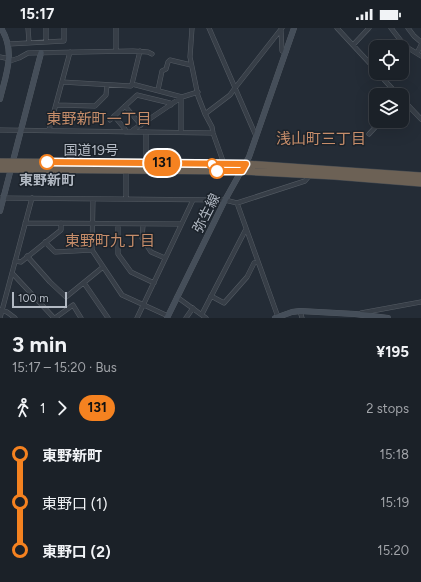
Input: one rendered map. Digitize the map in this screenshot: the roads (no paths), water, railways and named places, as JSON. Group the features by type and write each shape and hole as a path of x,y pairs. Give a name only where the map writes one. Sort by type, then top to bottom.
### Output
{"highway":[{"name":"国道19号","path":"0,162 12,166 242,171 421,183"},
{"name":"国道19号","path":"0,169 12,166 146,163 246,164 421,176"}],"street":[{"path":"0,99 1,88 10,60 8,44 5,34 1,28"},
{"path":"28,28 29,42"},
{"path":"46,28 46,42"},
{"path":"8,44 64,41 64,28"},
{"path":"116,28 116,51"},
{"path":"191,28 190,65 198,96 212,127 224,164"},
{"path":"209,28 256,137"},
{"name":"弥生線","path":"167,317 226,200 246,164 294,28"},
{"path":"337,28 369,62"},
{"path":"353,45 369,28"},
{"path":"391,28 405,46 421,56"},
{"path":"408,28 421,42"},
{"path":"205,114 230,95 281,29"},
{"path":"281,29 282,51 286,52"},
{"path":"416,53 421,45"},
{"path":"0,57 10,60 19,58 28,53 116,51 140,51 152,54"},
{"path":"132,84 140,51"},
{"path":"49,130 70,52"},
{"path":"0,211 2,198 12,166 20,130 41,53"},
{"path":"158,90 162,71 166,69 170,60 190,65"},
{"path":"384,80 392,88"},
{"path":"62,82 131,86 132,84 182,97"},
{"path":"56,105 95,106 106,95 107,85"},
{"path":"133,132 133,130 182,97 198,92"},
{"path":"110,120 137,95 171,104"},
{"path":"181,132 182,97"},
{"path":"125,106 141,125"},
{"path":"409,106 421,119"},
{"path":"114,116 125,129 125,132"},
{"path":"369,134 375,128"},
{"path":"0,130 213,133"},
{"path":"146,132 146,163"},
{"path":"126,169 126,199"},
{"path":"2,198 226,200 237,203 305,181 310,175"},
{"path":"0,318 32,198"},
{"path":"93,199 92,250 122,295 167,317"},
{"path":"137,318 181,224 194,200"},
{"path":"237,203 277,318 292,312 300,311 355,314 388,318"},
{"path":"25,223 181,224"},
{"path":"15,261 21,262 61,230 61,223"},
{"path":"118,224 118,254 131,272 154,283"},
{"path":"143,224 142,238 151,252 165,258"},
{"path":"202,314 246,229"},
{"path":"45,242 55,252 92,250"},
{"path":"27,256 50,282 66,297 103,267"},
{"path":"211,296 224,303 247,277 254,263 258,262"},
{"path":"12,273 54,318 73,306 81,318"},
{"path":"84,283 108,318"},
{"path":"177,297 206,318"},
{"path":"355,314 421,302"},
{"path":"186,318 193,308"},
{"path":"1,310 7,312 15,318"},
{"path":"300,311 302,318"}],"place":[{"name":"東野新町","path":"47,162"}],"district":[{"name":"東野新町一丁目","path":"99,119"},
{"name":"浅山町三丁目","path":"321,139"},
{"name":"東野町九丁目","path":"110,241"}]}
